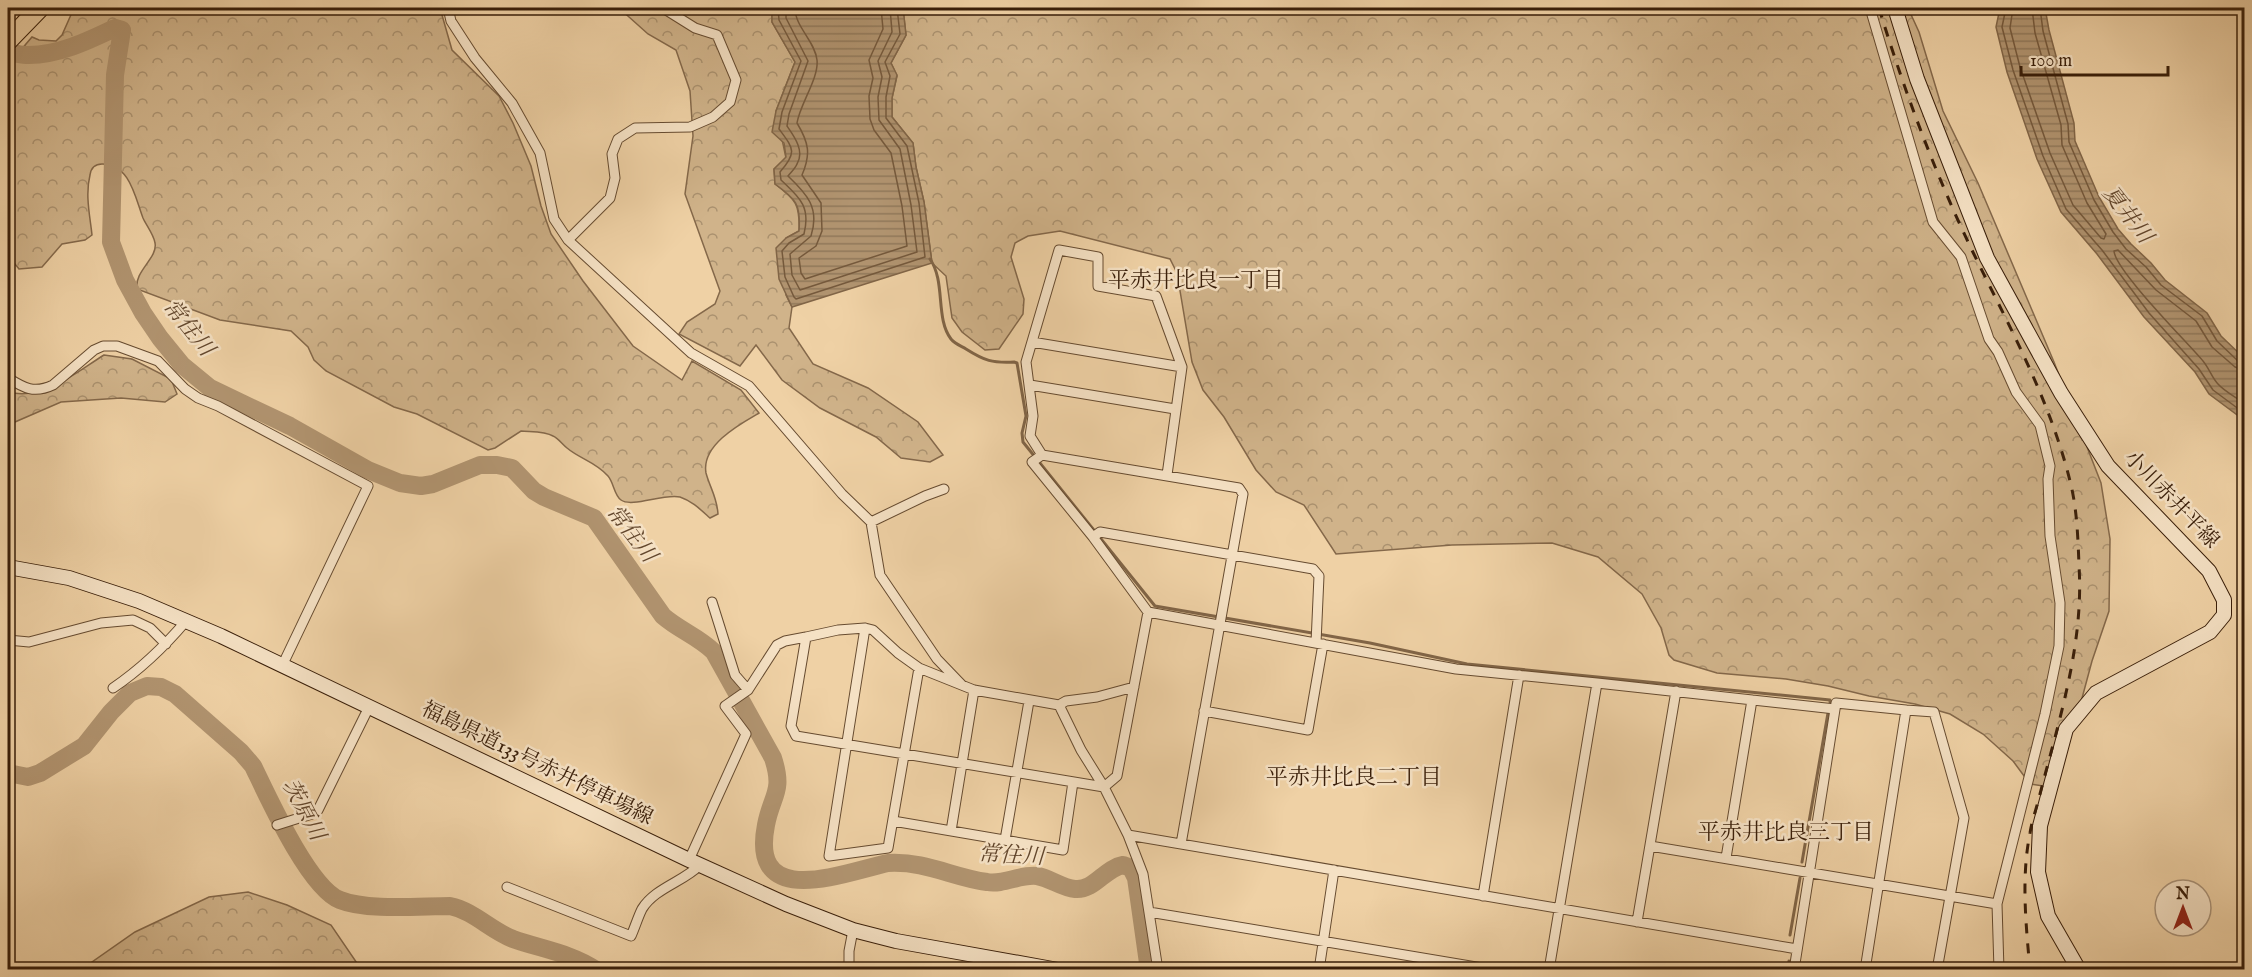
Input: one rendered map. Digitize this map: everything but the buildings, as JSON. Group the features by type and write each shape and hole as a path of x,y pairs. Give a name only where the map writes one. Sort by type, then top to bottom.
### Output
{"highway":[{"path":"8,14 13,8"},
{"path":"8,41 40,8"}],"main road":[{"name":"小川赤井平線","path":"1895,8 1917,79 1987,258 2061,393 2108,466 2209,571 2224,600 2224,615 2210,632 2096,693 2067,729 2040,826 2038,872 2048,916 2079,969"},
{"name":"福島県道133号赤井停車場線","path":"8,567 69,578 140,601 282,666 694,863 786,904 853,930 919,945 1058,969"}],"street":[{"path":"448,8 451,21 475,58 512,104 540,153 554,219 568,240 691,353 749,386 842,494 871,522 880,575 937,659 962,685"},
{"path":"568,240 610,198 615,178 612,154 618,139 634,128 690,127 713,117 730,102 736,80 717,35 696,28 663,8"},
{"path":"1870,8 1933,222 1961,257 1989,339 1998,352 2016,392 2040,424 2050,466 2048,479 2050,536 2060,603 2059,646 2045,714 1998,904 2000,969"},
{"path":"1039,458 1030,436 1033,416 1026,362 1059,250 1098,257 1098,286 1156,296 1182,367 1167,476"},
{"path":"1032,342 1182,367"},
{"path":"8,378 25,389 34,391 45,389 53,385 94,350 103,346 117,346 158,361 185,389 198,398 218,406 368,486 282,666"},
{"path":"1030,385 1175,409"},
{"path":"1104,788 1117,776 1148,612 1096,535 1032,462 1039,458 1239,488 1243,494 1181,844"},
{"path":"871,522 944,489"},
{"path":"1096,535 1313,569 1318,576 1318,638 1308,730 1204,711"},
{"path":"712,602 735,675 746,692"},
{"path":"1148,612 1220,619 1456,669 1835,709"},
{"path":"8,640 29,642 101,624 134,620 150,628 166,644"},
{"path":"113,688 135,673 166,644 186,621"},
{"path":"865,628 829,856 888,848 919,668"},
{"path":"507,887 632,936 642,910 648,902 693,873 694,863 746,734 725,706 746,692 777,645 785,641 838,630 865,628 873,630 898,653 919,668 974,690 1059,705 1066,701 1097,697 1134,687"},
{"path":"806,637 791,726 796,736 1104,788"},
{"path":"1483,896 1519,675"},
{"path":"1549,969 1597,683"},
{"path":"951,831 974,690"},
{"path":"1637,922 1676,691"},
{"path":"1726,858 1752,700"},
{"path":"1005,840 1029,701"},
{"path":"1794,969 1836,703 1934,712 1964,818 1936,969"},
{"path":"1059,705 1128,835 1143,874 1158,969"},
{"path":"278,825 318,810 369,708"},
{"path":"1865,969 1906,710"},
{"path":"893,821 1063,850 1073,782"},
{"path":"1128,835 1797,949"},
{"path":"1650,846 1998,904"},
{"path":"1319,969 1334,870"},
{"path":"1149,912 1494,969"},
{"path":"849,969 849,951 853,930"}],"green space":[{"path":"74,8 440,8 452,50 499,96 513,123 531,166 551,234 583,281 633,346 682,380 692,361 741,390 759,413 724,437 710,453 706,463 706,473 718,514 710,518 692,503 680,497 633,502 621,500 603,471 546,433 521,431 488,450 417,414 394,407 326,371 314,360 308,347 291,331 220,320 137,289 139,276 153,254 155,243 130,183 119,169 111,165 97,165 91,173 88,198 92,235 85,240 62,244 42,267 19,269 9,256 7,247 13,212 8,199 8,65 32,37 39,40 56,41 62,35"},
{"path":"619,8 772,8 772,22 795,62 776,111 786,158 774,169 775,184 792,199 799,215 799,231 786,238 786,295 792,307 789,328 813,364 868,388 918,422 943,455 930,462 901,458 876,437 820,408 782,380 756,345 740,366 679,334 687,322 715,304 720,291 685,194 693,136 690,91 676,50 648,34"},
{"path":"903,8 1908,8 1919,32 1943,111 1978,183 2054,362 2101,483 2110,539 2109,611 2081,702 2053,779 2043,786 2030,784 2013,761 1983,734 1950,714 1915,704 1828,686 1786,679 1717,673 1674,660 1669,655 1661,628 1642,594 1598,557 1552,543 1452,545 1336,554 1304,505 1276,492 1256,470 1224,417 1203,390 1192,362 1177,273 1170,259 1060,231 1028,236 1015,243 1011,257 1024,299 1023,314 999,349 985,350 962,332 952,318 946,276 932,263 913,143 892,117 892,98 897,76 891,63 906,35"},
{"path":"104,355 132,359 171,379 177,394 165,402 121,398 61,402 8,425 8,392 34,393 47,389 59,384"},
{"path":"248,892 287,905 331,925 361,969 82,969 135,932 209,897"}],"water":[{"path":"772,8 903,8 906,35 891,63 897,75 892,98 892,117 913,143 932,263 792,307 779,279 776,248 786,238 799,231 799,214 792,198 775,184 774,169 786,157 784,143 772,132 776,111 795,62 772,22"},
{"path":"2000,8 2045,8 2074,123 2075,141 2099,197 2118,229 2131,244 2165,280 2207,313 2221,336 2244,358 2244,420 2209,394 2195,372 2144,317 2097,254 2061,212 2037,159 2007,72 1996,27"}],"waterway":[{"name":"常住川","path":"8,52 26,55 49,53 83,43 115,28 122,30 115,75 111,242 125,280 143,313 182,365 210,388 290,426 368,470 400,483 421,486 433,484 480,465 497,465 512,468 534,491 544,497 594,518 663,616 714,652 773,758 777,786 766,825 765,852 772,869 785,877 804,880 825,878 888,863 902,863 915,864 993,883 1037,876 1065,887 1082,889 1123,865 1131,868 1136,878 1149,970"},
{"path":"930,259 938,278 943,321 951,339 984,359 1017,363 1026,416 1022,433 1023,442 1155,606 1370,643 1467,664 1830,700 1830,702"},
{"name":"茨原川","path":"8,773 28,777 40,773 84,746 111,712 130,693 147,686 161,687 175,694 241,752 253,766 303,861 328,892 340,900 364,906 450,906 459,908 513,939 566,955 596,970"},
{"path":"1802,862 1828,713"},
{"path":"1790,935 1800,878"},
{"path":"1788,970 1789,961"}],"railway":[{"path":"1879,8 1898,68 1943,186 2026,360 2051,419 2074,502 2078,534 2080,595 2078,624 2068,682 2027,850 2025,902 2030,970"}],"district":[{"name":"平赤井比良一丁目","path":"1196,281"},
{"name":"平赤井比良二丁目","path":"1354,778"},
{"name":"平赤井比良三丁目","path":"1786,833"}],"water label":[{"name":"夏井川","path":"2127,215"}]}
